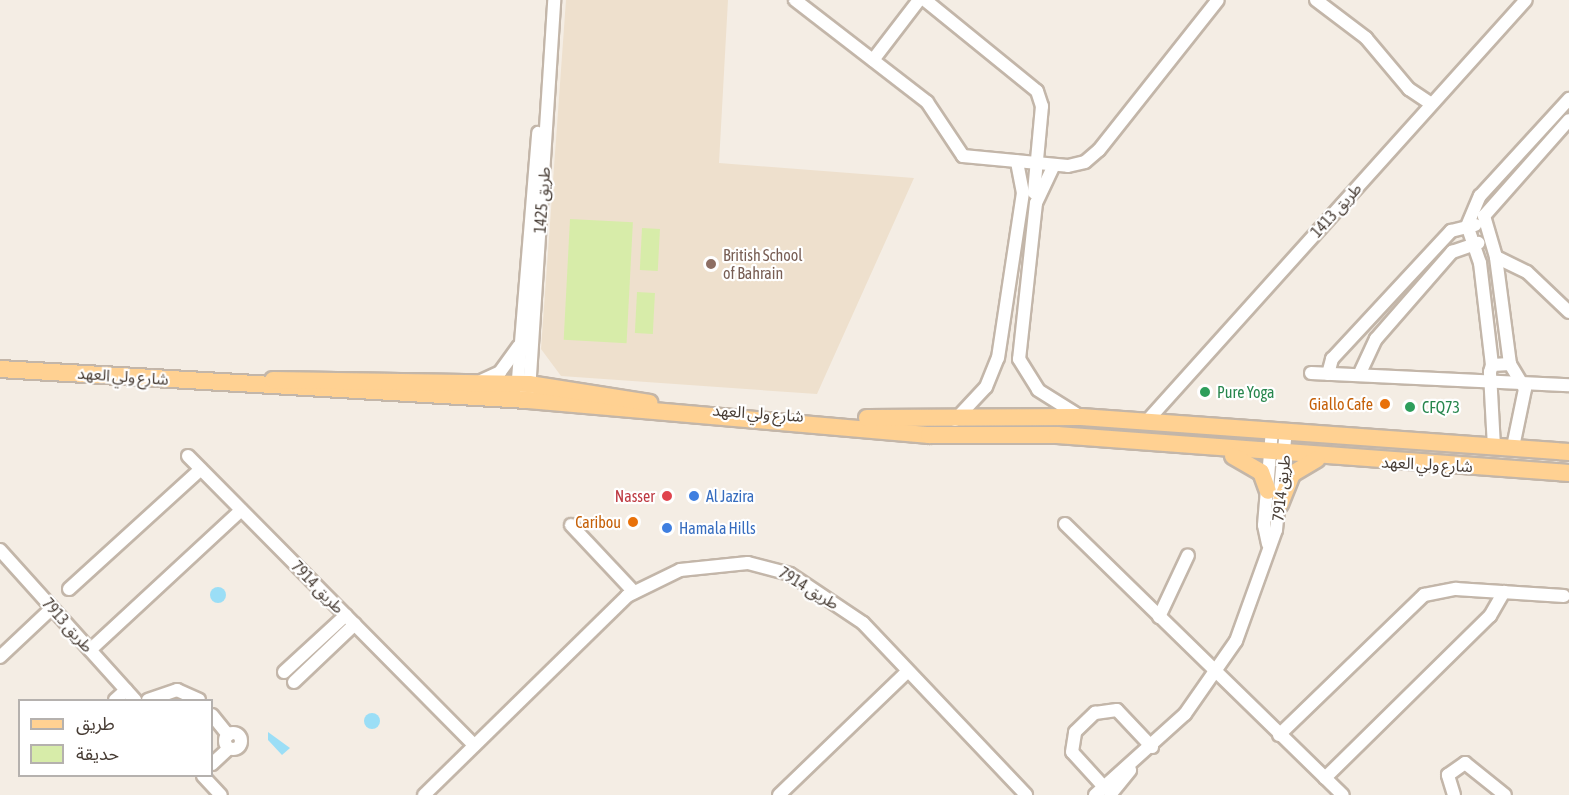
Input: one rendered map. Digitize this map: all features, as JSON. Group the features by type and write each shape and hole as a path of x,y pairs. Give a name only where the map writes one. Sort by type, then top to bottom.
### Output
{"main road":[{"name":"شارع ولي العهد","path":"0,369 245,385 523,392 843,422 929,435 1057,435 1320,458 1569,473"},
{"name":"شارع ولي العهد","path":"245,385 322,377 478,382 523,392"},
{"name":"شارع ولي العهد","path":"843,422 1081,417 1569,452"},
{"path":"1386,462 1432,455 1498,457 1513,447"},
{"path":"1221,450 1252,465 1268,491"},
{"path":"1280,504 1292,474 1320,458"}],"street":[{"name":"طريق 1425","path":"523,392 521,342 546,0"},
{"name":"طريق 1425","path":"523,392 554,0"},
{"path":"795,0 934,108 963,156 1054,165 1077,165 1093,157 1218,0"},
{"path":"873,60 920,0"},
{"path":"925,0 1036,91 1042,106 1036,164 1036,203 1018,340 1026,376 1081,417"},
{"path":"1316,0 1371,43 1408,89 1431,104"},
{"name":"طريق 1413","path":"1147,421 1526,0"},
{"path":"1494,447 1490,380 1492,365 1473,245 1467,226 1480,196 1569,99"},
{"path":"1513,447 1525,397 1523,380 1510,364 1496,257 1482,224 1493,202 1569,120"},
{"path":"955,420 986,387 1002,338 1023,193 1017,162"},
{"path":"1036,203 1054,165"},
{"path":"1328,374 1332,359 1443,240 1467,226 1482,224"},
{"path":"1360,373 1376,339 1452,252 1488,240"},
{"path":"1496,257 1527,272 1569,312"},
{"path":"1002,338 1018,340"},
{"path":"478,382 504,368 521,342"},
{"path":"1492,365 1510,364"},
{"path":"1311,373 1523,380 1569,385"},
{"name":"طريق 7914","path":"1103,792 1152,747 1215,676 1249,613 1280,504 1279,430"},
{"name":"طريق 7914","path":"1268,544 1268,491 1278,454"},
{"name":"طريق 7914","path":"188,456 474,745"},
{"path":"69,589 201,469"},
{"path":"90,650 241,510"},
{"path":"1065,524 1215,676 1343,795"},
{"path":"572,525 634,592"},
{"name":"طريق 7913","path":"0,550 134,699"},
{"path":"1159,617 1188,555"},
{"name":"طريق 7914","path":"424,795 634,592 681,570 717,563 772,566 855,617 1026,795"},
{"path":"1279,735 1417,599 1447,589 1564,596"},
{"path":"1325,778 1484,622 1504,592"},
{"path":"0,657 52,608"},
{"path":"284,672 346,615"},
{"path":"294,682 355,624"},
{"path":"780,795 907,672"},
{"path":"116,699 126,690"},
{"path":"151,699 177,690 197,699"},
{"path":"1103,792 1072,752 1075,732 1095,713 1117,710 1152,747"},
{"path":"213,717 229,741 213,763"},
{"path":"1454,795 1448,775 1465,763 1505,795"},
{"path":"204,777 221,795"}],"shaded area":[{"name":"British School of Bahrain","path":"566,0 728,0 719,163 914,178 817,394 561,376 541,349"}],"green space":[{"path":"570,219 633,222 627,343 564,340"},
{"path":"642,228 660,229 658,271 640,270"},
{"path":"637,292 655,293 653,334 635,333"}],"water":[{"path":"218,587 224,589 226,595 224,601 218,603 212,601 210,595 212,589"},
{"path":"372,713 380,721 372,729 364,721"},
{"path":"268,732 290,748 282,755 268,740"}],"place":[{"name":"British School of Bahrain","path":"711,264"},
{"name":"Pure Yoga","path":"1205,392"},
{"name":"Giallo Cafe","path":"1385,404"},
{"name":"CFQ73","path":"1410,407"},
{"name":"Nasser","path":"667,496"},
{"name":"Al Jazira","path":"694,496"},
{"name":"Caribou","path":"633,522"},
{"name":"Hamala Hills","path":"667,528"}]}
